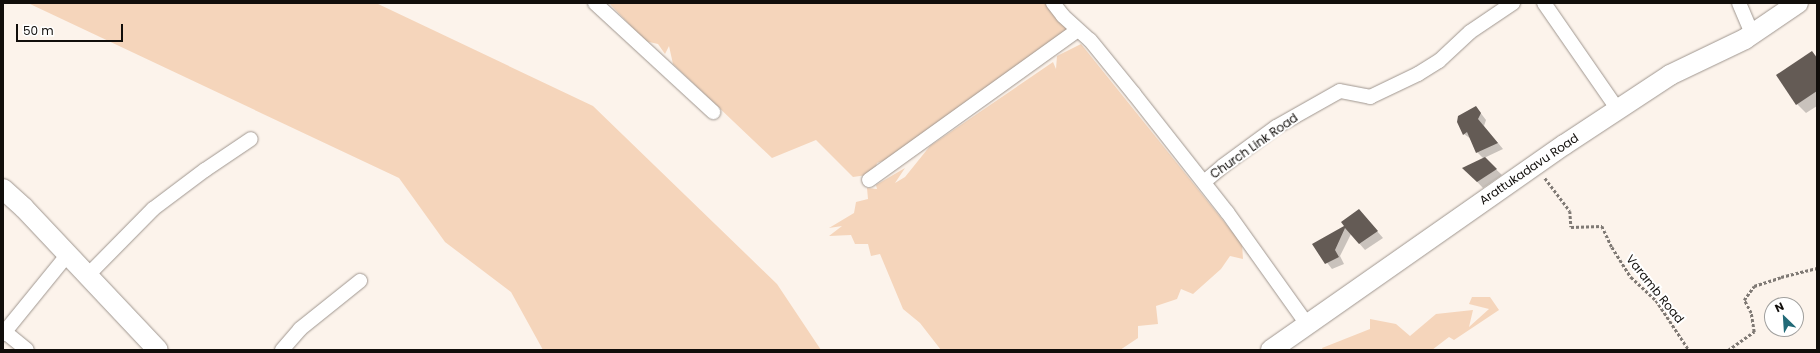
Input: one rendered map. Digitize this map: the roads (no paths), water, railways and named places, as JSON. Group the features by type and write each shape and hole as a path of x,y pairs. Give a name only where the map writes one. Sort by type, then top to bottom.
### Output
{"main road":[{"name":"Arattukadavu Road","path":"1271,350 1535,165 1670,75 1752,34 1798,3"},
{"path":"3,189 24,208 158,350"}],"street":[{"path":"595,3 713,112"},
{"path":"1053,3 1078,30 1090,40 1204,182 1307,324"},
{"name":"Church Link Road","path":"1204,182 1223,166 1276,128 1340,91 1370,97 1418,74 1439,61 1470,32 1513,3"},
{"path":"1544,3 1618,110"},
{"path":"1738,3 1752,34"},
{"path":"869,180 1078,30"},
{"path":"88,275 153,209 205,170 251,140"},
{"path":"27,350 4,333 68,254"},
{"path":"282,350 300,329 360,281"}]}
